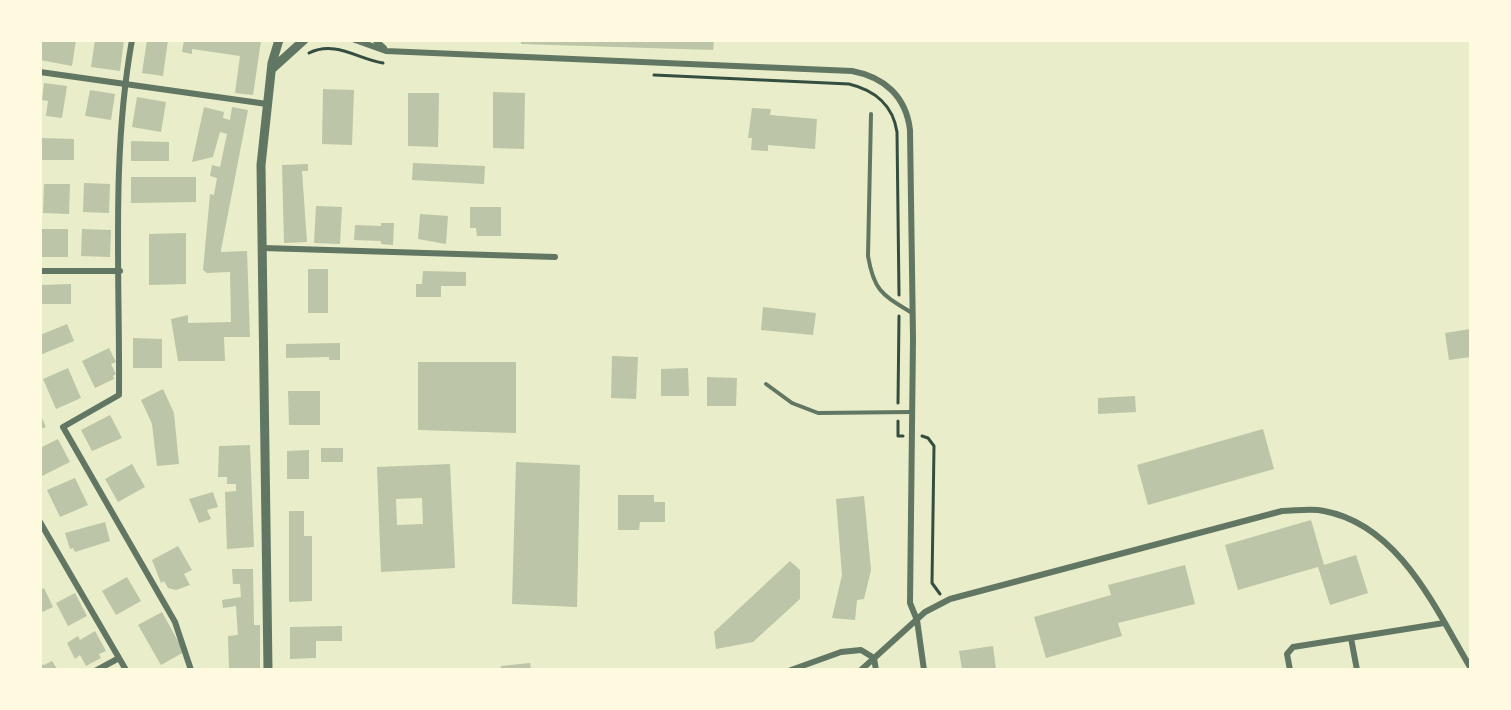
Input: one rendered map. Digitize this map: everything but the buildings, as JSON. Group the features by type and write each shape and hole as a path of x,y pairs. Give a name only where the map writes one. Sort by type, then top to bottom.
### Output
{"street":[{"path":"132,40 124,84 120,142 119,395 63,427 175,622 191,669"},
{"path":"268,669 261,165 273,54 279,40"},
{"path":"272,69 304,40"},
{"path":"355,40 386,51 852,71 879,79 898,95 908,116 913,314 910,603 917,620 924,669"},
{"path":"375,40 386,51"},
{"path":"40,72 267,104"},
{"path":"263,248 555,257"},
{"path":"40,271 120,271"},
{"path":"861,669 927,610 942,602 1282,511 1323,511 1362,525 1393,549 1422,585 1470,668"},
{"path":"40,522 126,669"},
{"path":"1290,669 1287,654 1293,647 1444,623"},
{"path":"1351,638 1357,669"},
{"path":"790,669 799,668 841,652 861,650 874,658 876,669"},
{"path":"97,669 119,658"}],"lane":[{"path":"871,114 868,256 871,274 880,293 913,314"},
{"path":"766,384 792,404 818,413 911,412"}],"path":[{"path":"301,57 315,50 335,48 364,59 385,63"},
{"path":"647,75 849,84 866,88 876,94 895,121 899,305 898,436 924,436 934,446 933,583 939,589 942,602"}]}
